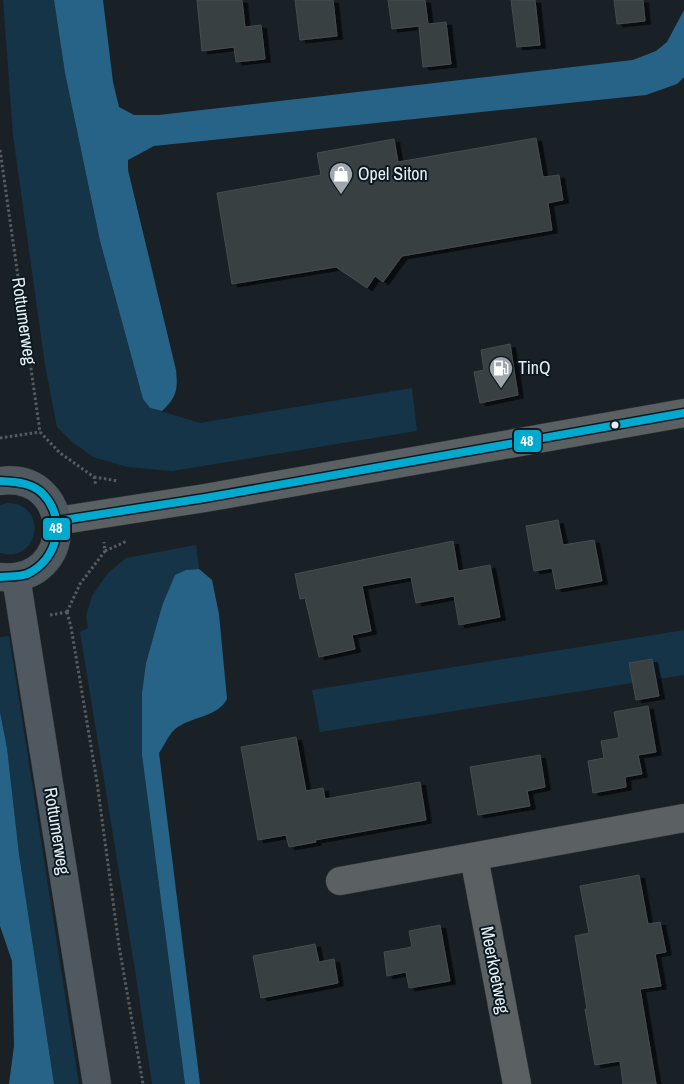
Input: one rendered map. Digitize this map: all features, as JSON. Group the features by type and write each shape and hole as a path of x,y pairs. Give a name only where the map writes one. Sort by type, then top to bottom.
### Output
{"main road":[{"path":"0,477 17,480 38,489 49,500 56,514 57,521 57,537 52,552 43,564 31,573 8,577"},
{"name":"Rottumerweg","path":"8,577 97,1084"}],"street":[{"path":"57,521 206,498 684,413"},
{"path":"340,881 684,818"},
{"name":"Meerkoetweg","path":"474,857 517,1084"}],"path":[{"name":"Rottumerweg","path":"0,150 40,432"},
{"path":"0,438 40,432 60,453 94,476 97,493"},
{"path":"103,536 105,551 80,584 67,612 93,763 119,946 143,1084"}],"shaded area":[{"path":"3,0 54,0 65,73 100,241 143,399 150,408 200,423 412,388 417,431 172,471 128,467 93,457 71,441 57,427 45,365 13,135"},
{"path":"54,0 103,0 113,82 119,107 134,115 159,115 633,60 656,51 667,42 684,10 684,77 677,84 646,95 154,146 128,160 128,170 176,370 177,382 174,397 162,411 150,408 143,399 100,241 65,73"},
{"path":"8,503 21,506 30,513 34,522 34,532 30,542 23,550 13,554 0,553 0,505"},
{"path":"196,545 199,569 186,570 162,606 146,663 142,693 142,755 185,1084 152,1084 80,632 88,628 86,616 92,596 108,573 126,558"},
{"path":"199,569 212,580 219,614 227,699 217,710 180,725 170,735 159,753 200,1084 185,1084 142,755 142,693 146,663 162,606 175,575 186,570"},
{"path":"684,630 684,675 320,732 312,690"},
{"path":"9,636 79,1084 54,1084 19,854 7,748 0,712 0,637"},
{"path":"0,712 7,748 19,854 54,1084 9,1084 14,1046 12,961 0,926"}],"building":[{"path":"197,0 242,0 245,27 261,25 265,59 236,62 234,47 202,51"},
{"path":"295,0 333,0 337,36 300,40"},
{"path":"388,0 425,0 428,24 446,22 451,64 423,67 419,26 392,29"},
{"path":"511,0 535,0 540,45 517,47"},
{"path":"614,0 643,0 645,21 617,24"},
{"path":"536,138 543,177 559,175 563,200 548,203 552,230 402,256 383,282 375,276 367,288 336,267 232,284 217,193 321,175 317,153 394,139 398,162"},
{"path":"510,344 518,395 480,403 474,372 484,370 481,350"},
{"path":"558,520 563,545 594,540 602,581 556,589 552,568 534,571 526,526"},
{"path":"453,541 458,571 490,565 500,617 459,625 454,596 416,603 411,577 362,586 371,631 352,635 355,649 319,657 305,598 300,599 295,574"},
{"path":"652,659 659,696 636,700 629,663"},
{"path":"648,706 656,752 638,755 642,774 625,777 626,787 593,793 588,761 604,758 601,741 619,738 614,712"},
{"path":"296,737 306,791 323,788 325,799 420,782 426,820 315,840 316,842 289,847 286,835 258,840 241,747"},
{"path":"540,755 545,787 527,791 530,806 478,815 470,767"},
{"path":"639,875 648,924 660,922 666,952 655,954 661,986 640,989 656,1084 623,1084 620,1061 595,1065 575,936 589,933 580,886"},
{"path":"440,925 450,981 409,988 406,972 387,976 384,952 412,947 409,931"},
{"path":"315,944 319,962 334,959 338,983 261,998 253,956"}],"transit line":[{"name":"48","path":"57,521 205,498 684,413"},
{"name":"48","path":"0,481 23,483 39,490 50,504 55,515 57,527 52,549 38,568 24,575 0,577"}],"place":[{"name":"Opel Siton","path":"341,195"},
{"name":"TinQ","path":"501,389"}]}
